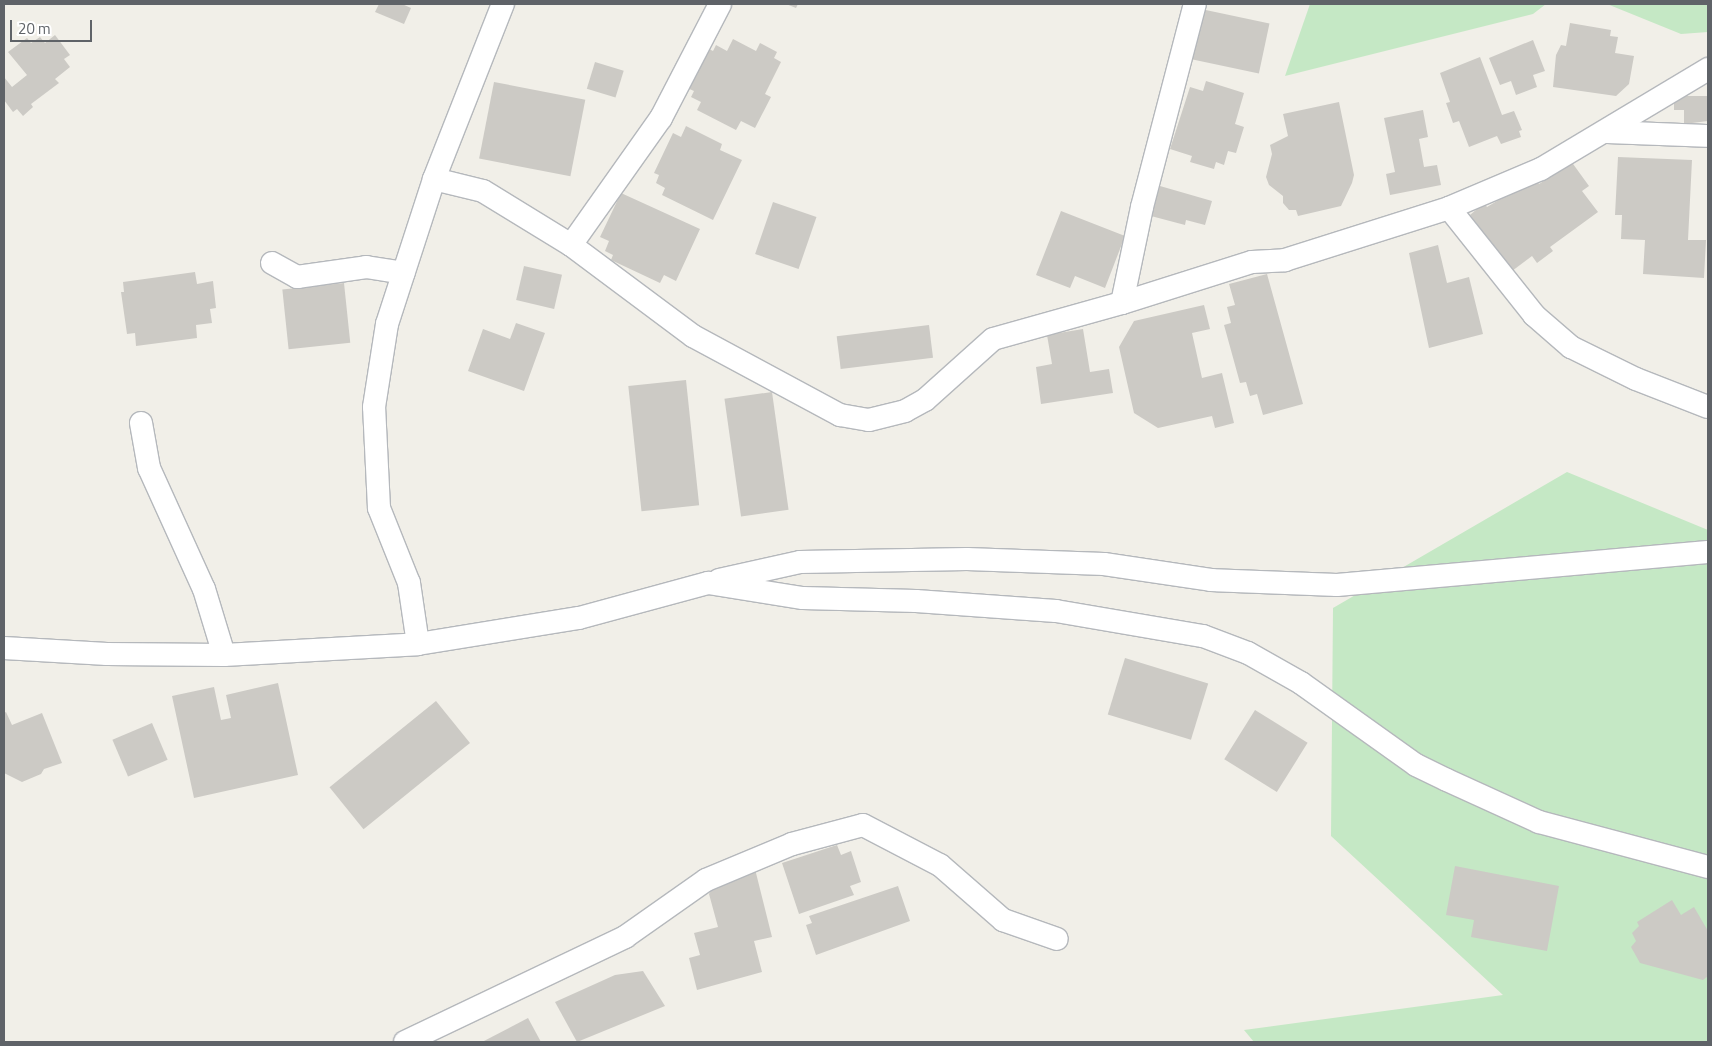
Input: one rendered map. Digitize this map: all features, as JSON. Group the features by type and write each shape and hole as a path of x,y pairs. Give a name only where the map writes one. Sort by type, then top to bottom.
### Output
{"street":[{"path":"418,644 410,583 379,508 374,407 387,324 434,179 502,4"},
{"path":"571,245 661,118 720,4"},
{"path":"1122,303 1142,207 1195,4"},
{"path":"434,179 483,191 571,245 693,336 840,415 869,420 905,412 925,400 992,339 1122,303 1252,262 1285,260 1449,208 1541,169 1708,69"},
{"path":"1605,132 1708,136"},
{"path":"1449,208 1534,315 1571,347 1636,379 1708,407"},
{"path":"272,263 297,277 366,267 404,274"},
{"path":"141,424 148,468 204,589 224,655"},
{"path":"4,648 107,654 224,655 418,644 579,618 708,583 800,562 967,559 1104,564 1211,580 1337,585 1708,552"},
{"path":"708,583 803,598 916,601 1056,612 1203,636 1248,653 1301,683 1416,765 1447,780 1539,822 1708,867"},
{"path":"405,1042 625,937 706,880 792,844 863,825 940,865 1003,920 1057,939"}],"green space":[{"path":"1310,4 1546,4 1533,14 1285,76"},
{"path":"1607,4 1708,4 1708,32 1681,34"},
{"path":"1567,472 1708,530 1708,1042 1254,1042 1244,1030 1503,995 1331,836 1333,608"}],"building":[{"path":"379,4 402,4 411,8 404,24 375,12"},
{"path":"786,4 798,4 796,8"},
{"path":"1201,9 1269,24 1259,73 1190,59"},
{"path":"1570,23 1611,30 1610,36 1618,37 1615,53 1634,56 1629,84 1616,96 1553,87 1556,55 1561,45 1566,46"},
{"path":"55,35 70,55 64,59 70,67 55,79 59,83 31,104 33,107 23,116 17,109 13,112 4,100 4,77 12,87 27,75 8,52 27,38 31,43 40,37 45,43"},
{"path":"733,39 756,51 760,43 777,52 774,58 781,62 765,94 771,97 755,128 741,121 736,130 697,110 701,102 691,97 694,91 685,87 705,47 713,51 716,45 727,51"},
{"path":"1533,40 1545,71 1533,75 1537,87 1516,95 1511,81 1500,85 1489,58"},
{"path":"1480,57 1502,115 1514,111 1522,130 1519,131 1521,137 1501,144 1497,136 1469,147 1459,121 1453,123 1446,103 1450,102 1440,73"},
{"path":"595,62 624,71 616,98 587,89"},
{"path":"1206,81 1244,93 1235,124 1244,127 1236,153 1228,151 1224,165 1216,162 1214,169 1190,162 1192,156 1170,149 1190,87 1203,91"},
{"path":"494,82 585,100 570,176 479,159"},
{"path":"1674,96 1708,96 1708,121 1684,124 1684,110 1674,110"},
{"path":"1339,102 1354,175 1352,183 1341,206 1298,216 1296,210 1289,210 1283,203 1283,196 1269,185 1266,177 1272,154 1270,145 1288,136 1283,114"},
{"path":"1423,110 1428,137 1419,139 1424,167 1437,165 1441,185 1390,195 1386,174 1395,172 1384,118"},
{"path":"686,126 722,144 720,150 742,160 713,220 662,195 665,188 656,183 659,175 654,173 673,133 681,137"},
{"path":"1568,157 1589,186 1582,191 1598,212 1550,247 1553,251 1537,263 1532,256 1508,274 1502,258 1470,215 1484,203 1487,207 1535,178 1539,184 1550,177 1546,172"},
{"path":"1618,157 1692,160 1688,240 1706,240 1704,278 1643,274 1645,240 1621,239 1622,215 1615,215"},
{"path":"1160,186 1212,201 1205,225 1186,220 1185,225 1151,216"},
{"path":"621,193 700,229 676,281 664,275 660,283 611,260 613,255 605,251 609,241 600,237"},
{"path":"773,202 816,217 799,269 755,254"},
{"path":"1061,211 1125,236 1105,288 1075,276 1070,288 1036,275"},
{"path":"1438,245 1447,283 1469,277 1483,334 1429,348 1409,253"},
{"path":"524,266 562,275 554,309 516,300"},
{"path":"195,272 197,284 213,281 216,308 210,309 212,323 196,325 197,338 136,346 135,333 127,334 121,292 124,292 123,282"},
{"path":"1267,274 1303,404 1263,415 1257,394 1250,396 1246,382 1240,383 1224,325 1231,323 1227,307 1235,305 1229,284"},
{"path":"344,283 350,343 289,349 282,289"},
{"path":"1204,305 1210,329 1192,333 1202,378 1222,373 1234,423 1215,428 1212,416 1158,428 1134,413 1119,347 1134,321"},
{"path":"516,323 545,333 524,391 468,371 483,329 510,339"},
{"path":"929,325 933,358 841,369 837,336"},
{"path":"1083,329 1090,372 1109,369 1113,393 1041,404 1036,367 1052,364 1047,335"},
{"path":"686,380 699,505 641,511 628,386"},
{"path":"772,392 789,510 741,517 724,399"},
{"path":"1125,658 1208,683 1191,740 1108,714"},
{"path":"278,683 298,775 194,798 172,696 214,687 221,720 231,718 226,695"},
{"path":"436,701 470,743 364,829 330,787"},
{"path":"1255,710 1308,743 1277,792 1224,759"},
{"path":"6,712 12,725 42,713 62,763 44,769 41,774 22,782 4,773 4,713"},
{"path":"152,723 168,760 128,777 112,740"},
{"path":"837,845 841,855 851,851 861,882 850,886 854,895 799,914 782,863"},
{"path":"1455,866 1559,886 1547,951 1471,937 1474,920 1446,915"},
{"path":"755,869 772,937 754,941 762,972 697,990 689,958 700,955 694,933 718,927 709,894 719,878"},
{"path":"898,886 910,921 816,955 806,925 812,923 809,916"},
{"path":"1672,900 1681,915 1694,907 1708,931 1708,976 1703,980 1640,963 1631,947 1636,941 1632,933 1639,926 1637,922"},
{"path":"643,971 665,1006 577,1042 555,1002 615,975"},
{"path":"528,1018 541,1042 482,1042"}]}
